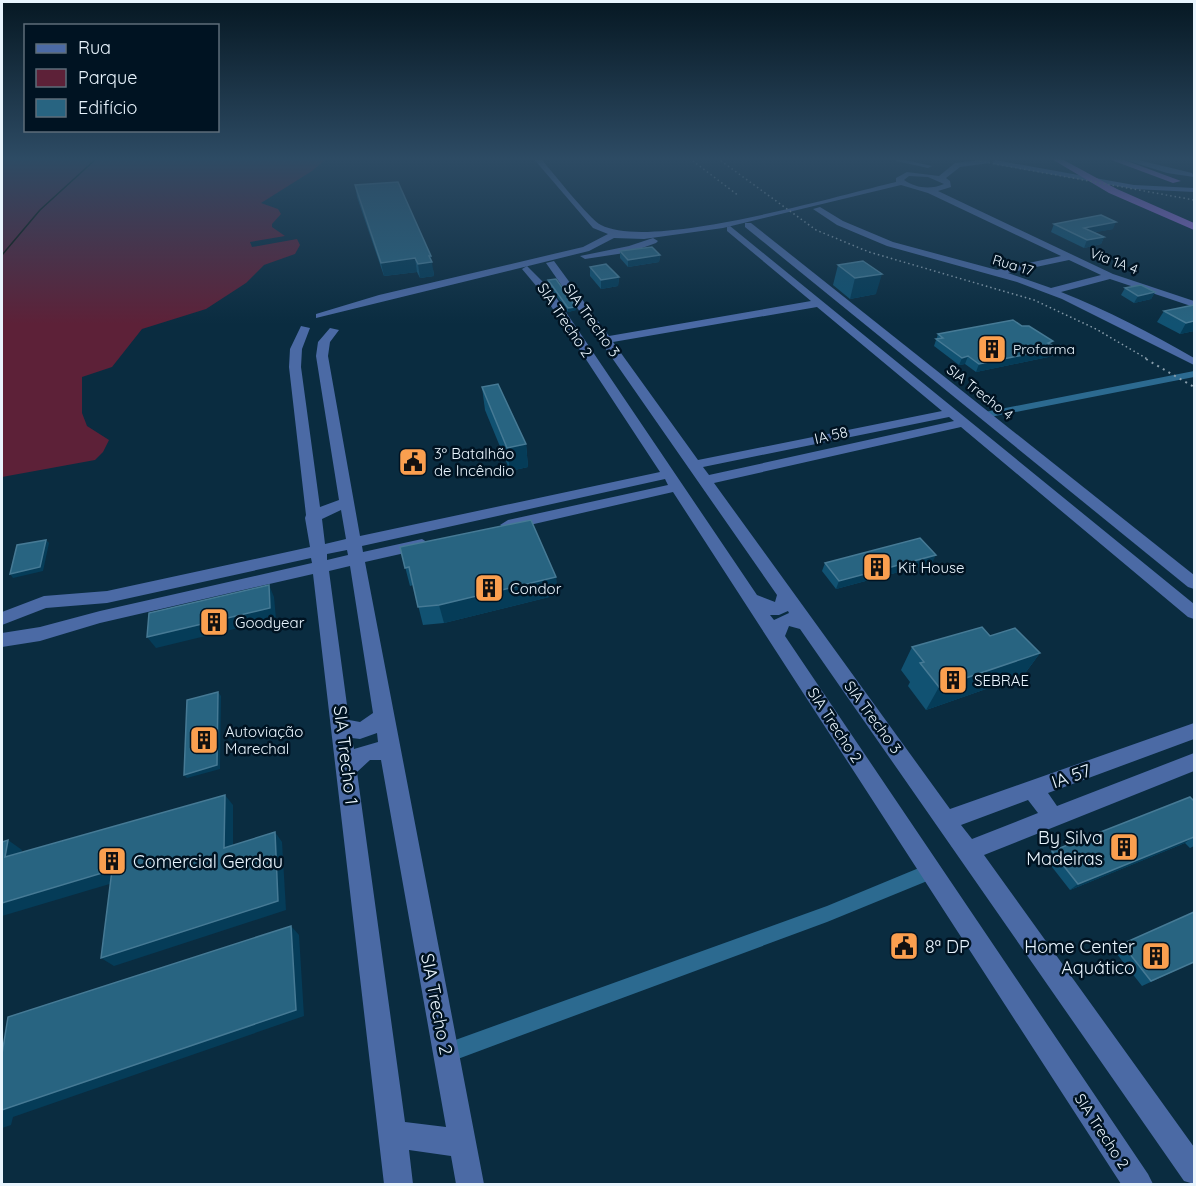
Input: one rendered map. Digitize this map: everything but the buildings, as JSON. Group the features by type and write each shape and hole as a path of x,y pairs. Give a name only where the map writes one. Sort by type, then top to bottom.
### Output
{"highway":[{"path":"1168,213 1189,222"},
{"path":"1172,213 1189,222 1194,228"}],"main road":[{"path":"585,213 596,226 604,246 618,250"},
{"path":"596,226 617,234 631,236 732,223 773,213"},
{"path":"617,234 586,249 383,297 320,316 306,322 305,328 316,333 339,326 371,306 554,268 638,245 730,229 799,213"},
{"name":"Rua 17","path":"825,213 843,225 878,240 1051,291 1126,324 1194,362"},
{"name":"Via 1A 4","path":"978,213 1110,276 1194,304"},
{"name":"Via 1A 4","path":"1004,213 1116,269 1194,294"},
{"name":"SIA Trecho 4","path":"748,225 1194,583"},
{"path":"730,229 1194,613"},
{"path":"631,236 638,240 638,245"},
{"path":"763,256 770,252 784,254"},
{"path":"996,273 1069,257"},
{"name":"SIA Trecho 3","path":"554,268 1194,1171"},
{"name":"SIA Trecho 2","path":"530,272 673,481 1138,1185"},
{"path":"1051,291 1110,276"},
{"path":"606,340 820,303"},
{"path":"320,316 337,316 339,326"},
{"name":"SIA Trecho 2","path":"339,326 324,342 322,356 390,755 470,1185"},
{"name":"SIA Trecho 1","path":"305,328 296,349 295,367 312,518 348,768 399,1185"},
{"path":"897,367 910,371 924,367"},
{"path":"918,385 923,378 938,378"},
{"name":"IA 58","path":"700,473 715,462 951,413"},
{"path":"633,421 651,425 658,422 660,416"},
{"name":"IA 58","path":"700,473 726,476 964,423"},
{"path":"647,442 652,435 660,433 677,439"},
{"path":"837,437 849,448"},
{"path":"715,462 726,476"},
{"path":"2,619 26,607 44,602 107,597 319,558 673,481"},
{"path":"312,518 327,509 347,503"},
{"path":"1077,516 1095,521 1103,517 1105,510"},
{"path":"1105,539 1107,534 1115,530 1131,532"},
{"path":"9,639 55,629 319,558"},
{"path":"752,600 766,608 779,609 786,602 785,593"},
{"path":"55,629 63,613 59,601"},
{"path":"9,639 13,633 14,623 26,607"},
{"path":"776,636 778,625 782,621 792,620 808,625"},
{"path":"342,725 354,731 362,730 377,724 384,713"},
{"name":"IA 57","path":"947,820 1194,731"},
{"path":"348,768 353,761 374,750 383,750 390,755"},
{"name":"IA 57","path":"968,851 1194,762"},
{"path":"1033,790 1053,817"},
{"path":"393,1134 463,1144"}],"street":[{"path":"985,415 1194,374"},
{"path":"447,1053 827,914 932,871"}],"green space":[{"path":"2,213 281,213 272,227 285,236 250,242 252,247 297,239 300,245 295,254 264,265 246,283 206,309 142,329 112,367 82,377 82,413 87,426 109,440 103,452 95,460 2,477"}],"waterway":[{"path":"2,255 37,213"}],"railway":[{"path":"793,213 816,230 869,252 1034,300 1096,329 1149,360"},
{"path":"1146,359 1194,387"}],"place":[{"name":"Profarma","path":"992,349"},
{"name":"3º Batalhão de Incêndio","path":"413,462"},
{"name":"Kit House","path":"877,567"},
{"name":"Condor","path":"489,588"},
{"name":"Goodyear","path":"214,622"},
{"name":"SEBRAE","path":"953,680"},
{"name":"Autoviação Marechal","path":"204,740"},
{"name":"By Silva Madeiras","path":"1124,847"},
{"name":"Comercial Gerdau","path":"112,861"},
{"name":"8ª DP","path":"904,946"},
{"name":"Home Center Aquático","path":"1156,956"}]}
